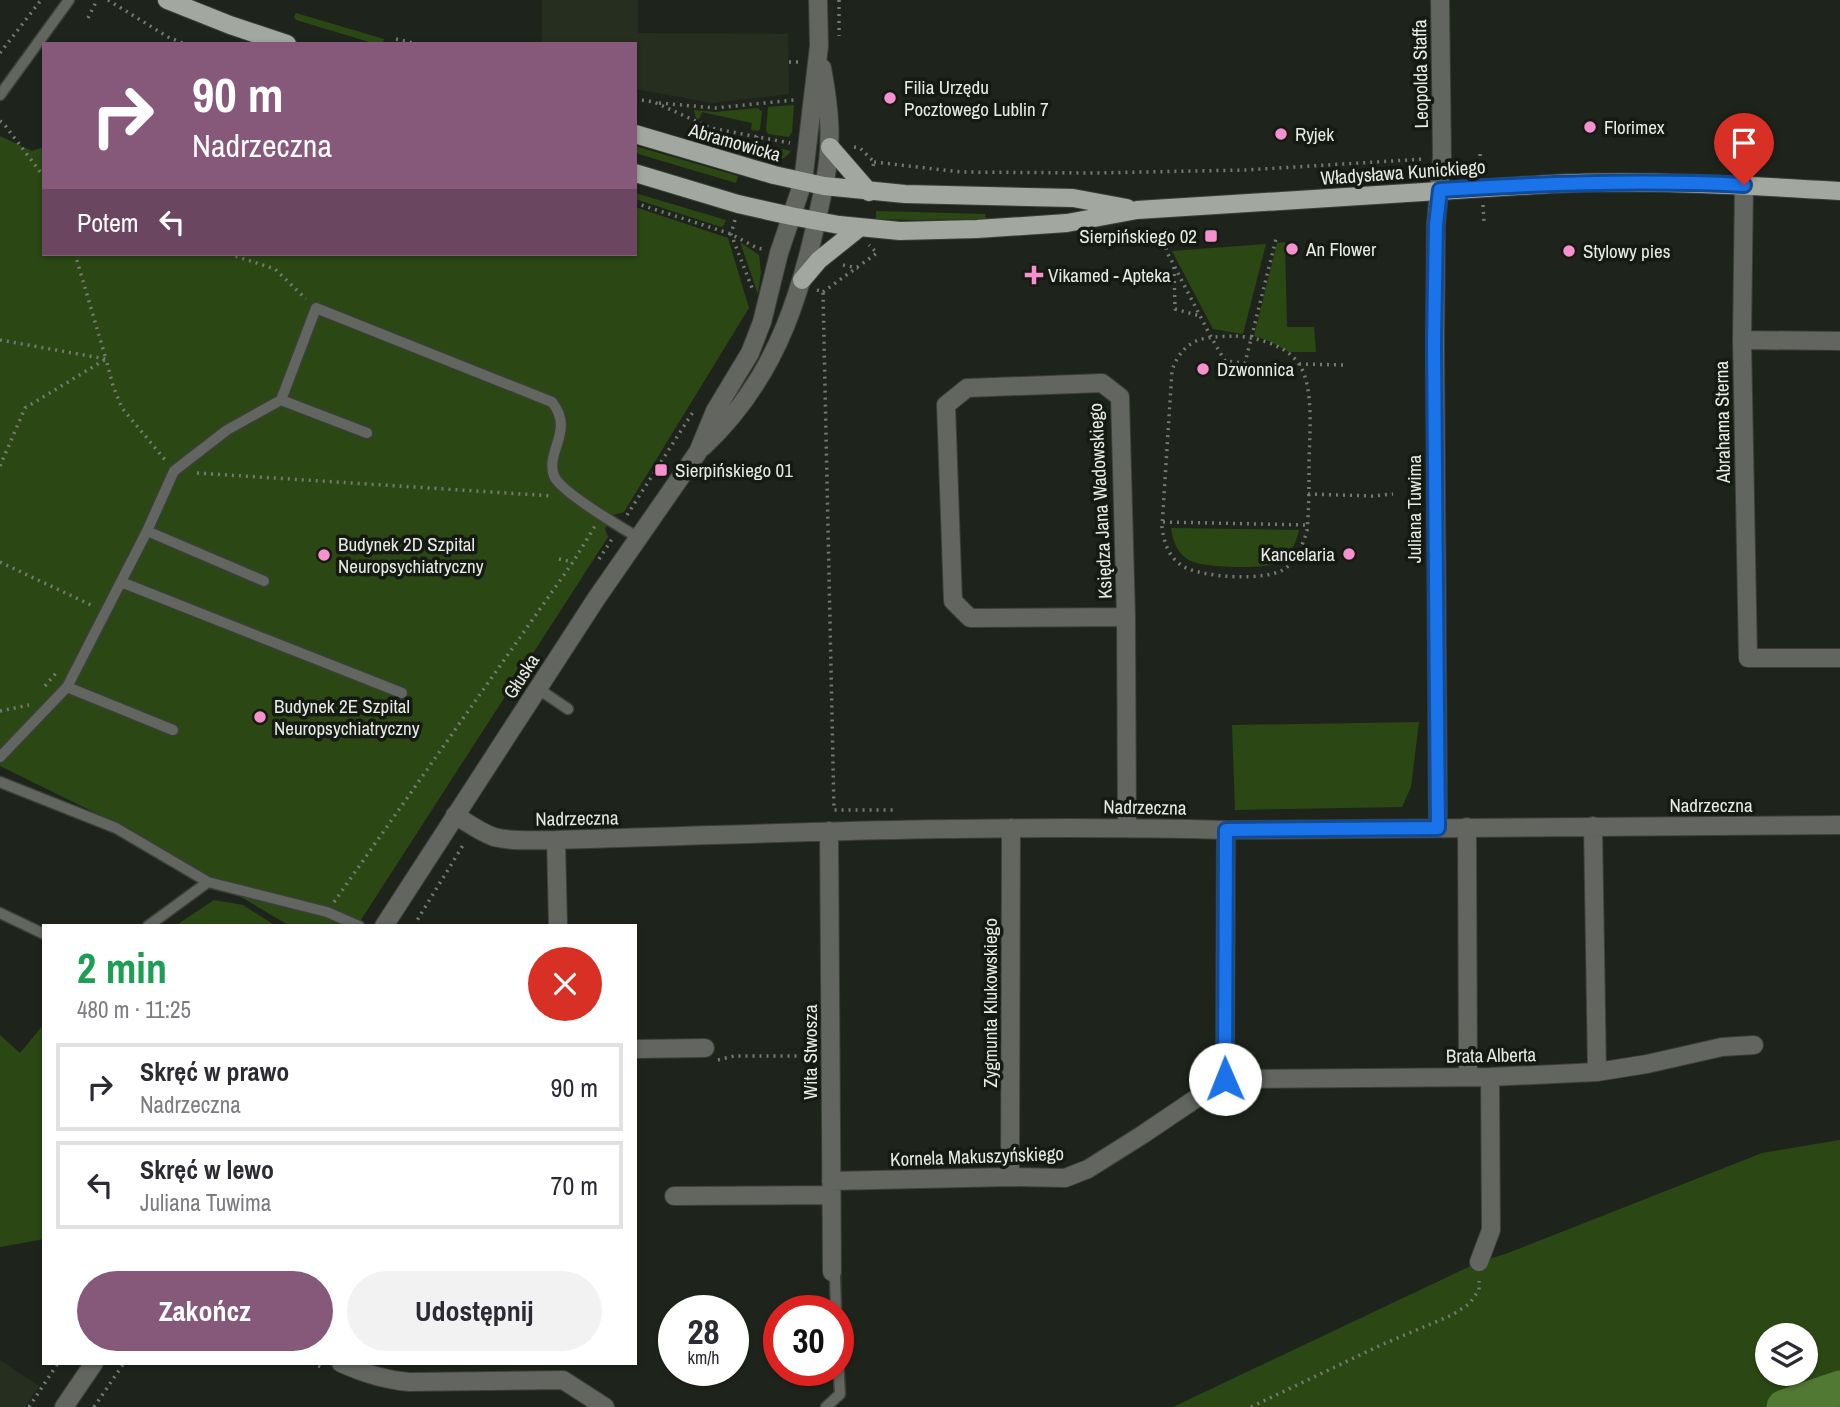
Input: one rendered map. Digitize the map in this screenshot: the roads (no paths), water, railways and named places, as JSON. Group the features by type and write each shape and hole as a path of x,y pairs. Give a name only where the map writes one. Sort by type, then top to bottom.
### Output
{"main road":[{"path":"167,0 281,42"},
{"name":"Abramowicka","path":"637,135 774,175 824,186"},
{"path":"830,147 869,192"},
{"path":"637,174 738,204 791,216"},
{"name":"Władysława Kunickiego","path":"791,216 859,228 921,231 1067,223 1137,210 1600,182 1650,181 1840,191"},
{"name":"Władysława Kunickiego","path":"824,186 869,192 929,195 1073,198 1137,210"},
{"path":"802,280 818,260 859,228"}],"street":[{"path":"818,0 819,46"},
{"name":"Leopolda Staffa","path":"1440,0 1443,157 1440,190"},
{"name":"Głuska","path":"385,924 596,599 698,452 735,414 768,365 802,280 824,186 830,147 829,107 819,46"},
{"name":"Głuska","path":"698,452 715,411 750,353 762,322 779,253 803,182 819,46"},
{"name":"Abrahama Sterna","path":"1744,185 1742,340 1748,658 1840,658"},
{"name":"Juliana Tuwima","path":"1438,828 1434,343 1436,225 1440,190"},
{"path":"1742,340 1840,341"},
{"name":"Księdza Jana Wadowskiego","path":"1126,617 970,618 953,601 946,405 967,388 1102,383 1120,397 1126,617 1127,827"},
{"name":"Nadrzeczna","path":"455,815 486,834 514,840 1012,828 1226,830 1840,825"},
{"path":"1593,826 1597,1072"},
{"path":"1466,827 1468,1077"},
{"name":"Zygmunta Klukowskiego","path":"1010,1177 1012,828"},
{"path":"1225,1079 1226,830"},
{"name":"Wita Stwosza","path":"829,831 832,1272"},
{"path":"556,840 558,924"},
{"name":"Brata Alberta","path":"1225,1079 1490,1077 1597,1072 1722,1047 1754,1045"},
{"path":"637,1049 712,1054"},
{"path":"1479,1262 1491,1230 1490,1077"},
{"name":"Kornela Makuszyńskiego","path":"674,1196 1010,1177 1065,1178 1088,1169 1225,1079"},
{"path":"64,1407 93,1365"},
{"path":"345,1365 390,1380 409,1382 563,1372 605,1407"}],"lane":[{"path":"0,96 69,0"},
{"path":"0,757 67,687 147,531 174,471 227,430 281,400 316,308 552,402 561,420 560,437 554,456 555,478 576,498 639,538"},
{"path":"281,400 367,433"},
{"path":"147,531 264,581"},
{"path":"121,582 402,693"},
{"path":"67,687 173,730"},
{"path":"537,688 568,709"},
{"path":"0,782 116,828 208,882 327,912 354,924"},
{"path":"151,924 208,882"},
{"path":"0,913 42,933"},
{"path":"832,1272 835,1276 836,1295"},
{"path":"826,1407 840,1394 840,1386"}],"waterway":[{"path":"1784,1407 1840,1388"}],"place":[{"name":"Filia Urzędu Pocztowego Lublin 7","path":"890,98"},
{"name":"Florimex","path":"1590,127"},
{"name":"Ryjek","path":"1281,134"},
{"name":"Sierpińskiego 02","path":"1211,236"},
{"name":"An Flower","path":"1292,249"},
{"name":"Stylowy pies","path":"1569,251"},
{"name":"Vikamed - Apteka","path":"1034,275"},
{"name":"Dzwonnica","path":"1203,369"},
{"name":"Sierpińskiego 01","path":"661,470"},
{"name":"Kancelaria","path":"1349,554"},
{"name":"Budynek 2D Szpital Neuropsychiatryczny","path":"324,555"},
{"name":"Budynek 2E Szpital Neuropsychiatryczny","path":"260,717"}]}
